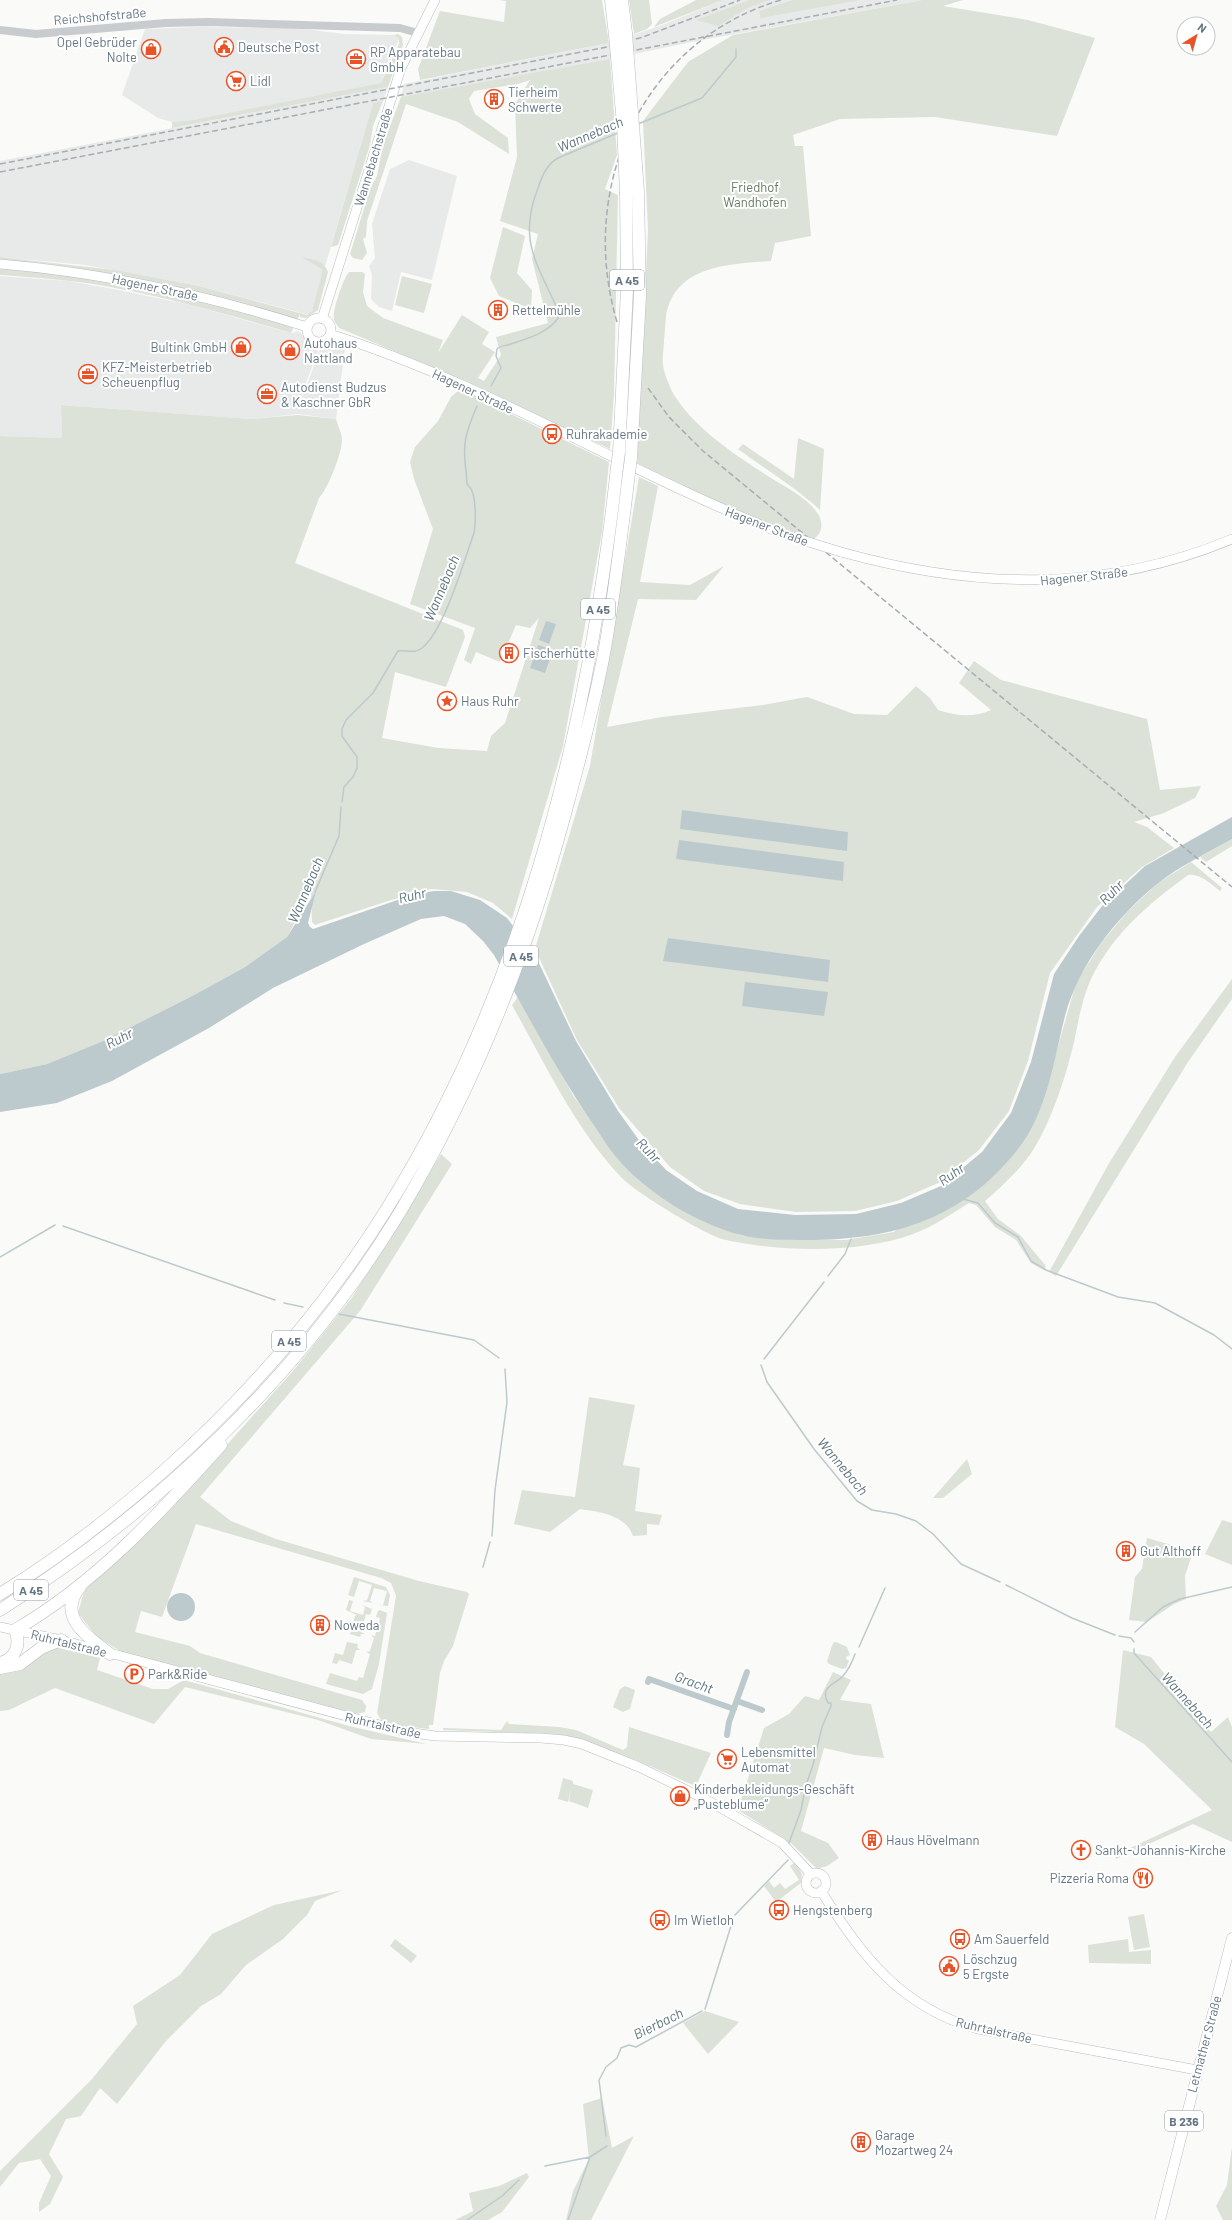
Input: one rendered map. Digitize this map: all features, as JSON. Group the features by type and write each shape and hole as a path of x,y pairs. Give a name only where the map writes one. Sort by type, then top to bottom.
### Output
{"highway":[{"name":"A 45","path":"611,0 621,34"},
{"name":"A 45","path":"576,750 605,650 631,458 640,296 621,34 622,0"},
{"name":"A 45","path":"0,1610 87,1550 143,1506 214,1442 276,1376 319,1326 372,1254 399,1213 429,1148 481,1056 525,946 554,857 576,750 591,648 607,556 619,452 632,192"},
{"name":"A 45","path":"0,1594 27,1577 135,1496 194,1443 244,1393 284,1348 348,1266 429,1148"},
{"path":"0,1663 13,1656 18,1647 19,1638 15,1630 52,1607 86,1581 148,1524 237,1428 276,1376"},
{"path":"86,1581 78,1590 74,1599 75,1620 86,1636 110,1654"},
{"path":"0,1668 20,1664 41,1648 60,1640"}],"main road":[{"name":"Wannebachstraße","path":"322,318 399,75 418,32 436,0"},
{"name":"Hagener Straße","path":"0,264 95,275 143,284 236,306 307,327"},
{"path":"322,318 330,325 330,334 323,342 316,342 307,335 307,327 311,321 322,318"},
{"name":"Hagener Straße","path":"330,334 397,357 490,398 685,493 786,535 841,552 905,568 968,578 1037,581 1086,578 1120,573 1163,563 1232,539"},
{"name":"Ruhrtalstraße","path":"0,1627 60,1640 406,1732 435,1736 541,1738 564,1740 582,1744 639,1767 707,1800 782,1843 811,1874 819,1874 824,1878 825,1885 821,1891"},
{"name":"Ruhrtalstraße","path":"811,1874 806,1882 808,1888 812,1891 821,1891"},
{"name":"Ruhrtalstraße","path":"821,1891 847,1933 872,1962 910,1997 933,2013 978,2029 1196,2070"},
{"name":"Letmather Straße","path":"1160,2220 1196,2070 1232,1938"}],"street":[{"name":"Reichshofstraße","path":"0,30 36,34 150,24 209,22 400,28 418,32"}],"shaded area":[{"path":"723,0 922,0 697,41 533,75 401,97 404,84 609,43 665,24"},
{"path":"197,27 294,28 345,34 394,35 399,39 381,83 329,94 193,120 172,122 158,118 122,95 145,29"},
{"path":"388,87 383,101 373,103 312,311 309,315 200,286 85,265 0,257 0,161"},
{"path":"409,160 457,176 432,280 401,272 392,311 379,307 371,299 372,275 369,266 375,258 372,224 390,169"},
{"path":"0,276 68,281 114,289 191,305 291,333 298,331 302,334 307,345 318,351 306,383 302,399 319,351 332,344 345,348 336,419 298,414 251,419 61,405 62,438 0,436"}],"green space":[{"path":"499,0 602,0 609,43 420,80 418,69 440,11 504,22 506,1"},
{"path":"629,0 649,0 652,24 647,29 634,34"},
{"path":"696,0 723,0 654,27 660,19"},
{"path":"750,0 770,0 747,8 718,26 696,20"},
{"path":"793,0 860,0 761,18 759,11"},
{"name":"Friedhof Wandhofen","path":"922,0 963,0 943,6 1028,20 1095,38 1057,136 935,117 840,119 793,135 795,146 803,146 811,236 775,243 771,261 722,266 706,270 692,277 680,286 671,299 666,316 663,365 668,382 676,398 696,422 719,442 745,461 797,494 814,508 820,518 821,529 818,535 812,540 755,519 637,466 648,229 643,121 688,62 733,35"},
{"path":"398,34 402,37 403,45 388,87 172,128 172,122 193,120 381,83 399,44 399,39 394,35"},
{"path":"610,59 617,155 605,189 618,195 614,394 610,449 425,364 339,328 334,321 334,316 338,295 349,272 362,272 365,274 363,292 367,306 383,318 443,340 438,353 462,315 489,332 482,344 495,352 478,378 484,381 501,355 496,337 548,323 532,259 538,234 500,221 517,157 515,104 530,80 518,84 474,91 469,99 475,114 508,138 509,154 458,122 406,104 367,221 366,237 363,239 367,253 362,260 353,258 350,254 370,189 377,176 383,145 401,97"},
{"path":"383,101 373,126 370,145 338,245 331,247 373,103"},
{"path":"503,227 525,236 517,273 532,290 531,309 499,296 490,278"},
{"path":"0,257 115,270 199,286 307,315 312,311 323,270 302,257 321,263 328,272 318,310 306,318 300,317 300,314 291,333 203,308 137,292 72,281 0,275"},
{"path":"402,276 432,284 424,313 395,305"},
{"path":"460,389 609,462 602,532 563,746 512,919 493,903 467,892 431,889 388,901 315,925 312,922 311,892 287,937 245,967 194,995 103,1041 47,1064 0,1074 0,436 62,438 61,405 251,419 298,415 336,419 342,438 340,453 330,479 319,498 295,563 463,630 465,637 446,687 395,672 382,738 438,748 487,751 491,736 505,723 539,618 530,628 516,625 500,662 476,652 471,664 464,660 475,628 410,604 433,529 414,479 410,462 415,447 438,421 451,397"},
{"path":"798,438 824,449 820,510 791,486 738,449 743,444 794,479"},
{"path":"639,477 658,486 640,582 690,585 724,566 696,600 638,599 607,727 662,717 763,705 807,697 854,714 887,715 916,686 930,698 938,710 958,715 984,713 991,710 959,683 974,661 1001,680 1147,719 1160,790 1201,786 1195,798 1164,813 1134,822 1147,827 1174,848 1142,867 1097,907 1050,973 1028,1061 1009,1111 979,1150 938,1183 897,1201 855,1211 796,1212 740,1204 704,1191 670,1167 619,1108 577,1040 535,949 590,766"},
{"path":"1232,839 1232,846 1206,862 1200,857"},
{"path":"1191,862 1222,888 1220,891 1201,877 1188,875 1158,898 1130,924 1106,953 1088,986 1058,1098 1040,1138 1017,1171 985,1201 998,1219 1021,1236 1046,1266 1044,1270 1031,1263 1016,1240 995,1227 976,1205 969,1203 935,1224 913,1234 869,1245 818,1249 768,1247 722,1239 714,1236 687,1222 631,1186 607,1162 563,1097 512,1005 518,997 573,1095 620,1162 739,1235 793,1240 846,1240 894,1232 1041,1106 1076,983 1101,943 1129,910 1158,883"},
{"path":"1232,979 1232,999 1188,1062 1056,1276 1049,1272 1108,1165 1175,1057"},
{"path":"441,1154 452,1164 360,1311 200,1497 231,1521 276,1539 419,1581 467,1592 469,1594 453,1646 444,1661 440,1673 433,1725 429,1725 429,1729 402,1726 381,1720 377,1713 396,1596 391,1583 381,1578 196,1524 162,1617 141,1611 135,1632 190,1646 200,1653 362,1700 366,1706 365,1712 356,1714 122,1652 97,1637 78,1613 84,1591 191,1485 293,1371 351,1299"},
{"path":"589,1397 635,1405 623,1465 640,1468 635,1511 662,1515 659,1525 647,1524 647,1535 633,1536 625,1523 618,1519 604,1513 580,1509 550,1532 514,1524 522,1490 575,1497"},
{"path":"967,1459 972,1474 943,1498 933,1498"},
{"path":"1222,1520 1232,1523 1232,1565 1205,1554"},
{"path":"1147,1538 1193,1551 1185,1576 1186,1599 1174,1604 1147,1622 1129,1620 1135,1577 1142,1569"},
{"path":"354,1577 386,1587 390,1595 388,1606 379,1605 383,1605 387,1591 374,1588 370,1601 373,1603 363,1601 367,1600 372,1585 359,1581 354,1597 348,1595"},
{"path":"349,1600 353,1601 350,1611 363,1615 365,1607 362,1605 372,1609 370,1615 366,1614 361,1632 365,1634 361,1634 360,1637 350,1634 355,1616 357,1615 346,1610"},
{"path":"380,1610 387,1613 379,1664 372,1689 363,1694 326,1684 330,1673 357,1681 359,1677 363,1678 370,1654 366,1652 370,1651 374,1638 371,1635 375,1636 380,1618 376,1617 378,1611"},
{"path":"347,1642 358,1644 357,1647 360,1650 356,1650 352,1664 339,1660 337,1664 332,1663 335,1653 343,1655"},
{"path":"836,1642 847,1647 850,1655 846,1657 849,1661 846,1668 842,1669 829,1664 827,1661 833,1643"},
{"path":"49,1648 59,1648 100,1658 97,1670 153,1689 168,1689 184,1680 349,1726 427,1744 371,1739 318,1720 185,1687 154,1724 55,1688 9,1710 0,1711 0,1673 22,1670"},
{"path":"1123,1650 1151,1657 1211,1732 1228,1717 1232,1727 1232,1842 1193,1824 1116,1859 1115,1855 1212,1810 1144,1744 1115,1727"},
{"path":"833,1672 851,1680 840,1700 871,1704 884,1758 855,1755 824,1748 801,1831 828,1843 839,1858 827,1866 817,1869 792,1844 738,1810 764,1728 789,1714 805,1696 819,1700"},
{"path":"625,1686 635,1690 630,1709 623,1712 613,1707 620,1689"},
{"path":"507,1721 509,1724 559,1727 576,1730 623,1750 627,1747 629,1727 711,1753 697,1784 693,1785 636,1760 576,1738 554,1734 443,1730 443,1728 501,1730"},
{"path":"563,1778 573,1781 573,1784 593,1790 588,1808 569,1801 571,1789 568,1802 558,1799"},
{"path":"795,1862 802,1874 801,1883 776,1902 764,1886 769,1881 774,1888 780,1883 785,1889 799,1880 790,1866"},
{"path":"343,1890 315,1901 307,1915 283,1939 246,1965 221,1994 201,2006 166,2041 117,2104 100,2088 81,2116 66,2119 49,2154 63,2177 50,2204 39,2212 39,2203 51,2176 40,2159 19,2163 0,2187 0,2171 92,2079 137,2024 133,2006 180,1975 212,1934 274,1905"},
{"path":"1144,1914 1150,1947 1134,1950 1128,1917"},
{"path":"395,1939 417,1956 411,1963 390,1946"},
{"path":"1128,1939 1129,1952 1151,1950 1151,1964 1089,1963 1088,1945"},
{"path":"705,2011 739,2022 708,2054 683,2023"},
{"path":"602,2098 612,2148 634,2136 591,2220 566,2220 573,2191 589,2159 583,2104"},
{"path":"1232,2147 1232,2220 1223,2220 1216,2206 1227,2185"},
{"path":"527,2173 529,2177 502,2212 488,2220 455,2220 473,2211 469,2193 499,2186"}],"water":[{"path":"546,621 556,624 549,644 539,640"},
{"path":"538,645 553,650 545,673 530,668"},
{"path":"682,810 848,832 847,851 680,829"},
{"name":"Ruhr","path":"1232,817 1232,839 1184,866 1157,884 1127,912 1089,960 1071,997 1043,1102 1028,1135 1018,1149 997,1173 974,1193 950,1209 924,1221 897,1230 869,1236 839,1239 790,1240 754,1237 721,1229 689,1215 660,1197 634,1176 614,1155 579,1104 494,955 483,941 465,924 444,916 421,919 364,944 273,988 209,1028 112,1081 57,1103 0,1112 0,1074 47,1064 103,1041 194,995 245,967 287,937 316,891 308,923 313,929 415,894 434,891 451,891 480,900 507,918 536,957 576,1041 618,1111 641,1143 666,1170 697,1191 738,1209 795,1215 856,1214 901,1203 941,1186 982,1152 1011,1113 1031,1062 1054,974 1079,936 1102,906 1145,866"},
{"path":"679,840 844,862 843,881 676,859"},
{"path":"668,938 830,960 828,982 663,961"},
{"path":"745,982 828,992 824,1016 742,1006"},
{"path":"181,1593 191,1597 195,1607 191,1617 181,1621 171,1617 167,1607 171,1597"}],"waterway":[{"name":"Wannebach","path":"638,124 702,98 736,57 736,49"},
{"name":"Wannebach","path":"491,386 501,368 496,356 497,349 531,337 549,328 558,318 557,308 536,263 530,236 532,206 543,175 548,167 558,158 618,133"},
{"name":"Wannebach","path":"342,802 344,787 353,777 357,768 357,757 342,736 342,729 346,720 373,693 398,651 419,650 430,639 445,612 465,560 474,533 475,506 472,490 467,482 464,453 470,423 477,406"},
{"name":"Wannebach","path":"315,892 339,836 341,807"},
{"path":"963,1199 978,1203 995,1223 1018,1237 1031,1261 1046,1270 1118,1297 1155,1303 1214,1335 1232,1349"},
{"path":"0,1257 55,1225"},
{"path":"63,1226 275,1300"},
{"name":"Wannebach","path":"828,1276 845,1254 851,1239"},
{"name":"Wannebach","path":"764,1359 824,1282"},
{"path":"284,1303 303,1307"},
{"path":"339,1314 474,1340 499,1358"},
{"name":"Wannebach","path":"761,1365 767,1382 814,1449 857,1501 872,1510 896,1514 916,1521 933,1534 961,1564 1000,1582"},
{"path":"492,1536 495,1490 507,1402 505,1369"},
{"path":"483,1567 490,1542"},
{"name":"Wannebach","path":"1006,1585 1072,1618 1115,1635"},
{"path":"1135,1632 1163,1607 1180,1599 1232,1587"},
{"name":"Bierbach","path":"859,1647 885,1588"},
{"name":"Wannebach","path":"1119,1636 1131,1638 1134,1642"},
{"name":"Wannebach","path":"1134,1649 1134,1653 1232,1762"},
{"name":"Bierbach","path":"789,1843 801,1810 806,1785 813,1765 822,1727 831,1706 831,1703 828,1703 826,1697 827,1689 845,1674 855,1654"},
{"name":"Gracht","path":"727,1735 729,1722 747,1672"},
{"name":"Gracht","path":"648,1682 649,1679 734,1709"},
{"name":"Gracht","path":"737,1701 762,1710"},
{"name":"Bierbach","path":"735,1915 788,1860"},
{"name":"Bierbach","path":"705,2009 731,1926"},
{"name":"Bierbach","path":"606,2136 599,2080 606,2067 617,2058 621,2048 629,2045 636,2047 702,2011"},
{"name":"Bierbach","path":"545,2166 590,2157 607,2146"},
{"path":"568,2220 590,2157"},
{"name":"Bierbach","path":"467,2220 502,2196 519,2180"}],"railway":[{"path":"0,164 607,47 643,37 740,0"},
{"path":"617,322 607,271 606,220 615,172 632,126 657,84 691,49 732,20 781,0"},
{"path":"0,172 897,0"},
{"path":"648,388 669,417 703,451 1232,887"}],"place":[{"name":"Deutsche Post","path":"224,47"},
{"name":"Opel Gebrüder Nolte","path":"151,49"},
{"name":"RP Apparatebau GmbH","path":"356,59"},
{"name":"Lidl","path":"236,81"},
{"name":"Tierheim Schwerte","path":"494,99"},
{"name":"Rettelmühle","path":"498,310"},
{"name":"Bultink GmbH","path":"241,347"},
{"name":"Autohaus Nattland","path":"290,350"},
{"name":"KFZ-Meisterbetrieb Scheuenpflug","path":"88,374"},
{"name":"Autodienst Budzus & Kaschner GbR","path":"267,394"},
{"name":"Ruhrakademie","path":"552,434"},
{"name":"Fischerhütte","path":"509,653"},
{"name":"Haus Ruhr","path":"447,701"},
{"name":"Gut Althoff","path":"1126,1551"},
{"name":"Noweda","path":"320,1625"},
{"name":"Park&Ride","path":"134,1674"},
{"name":"Lebensmittel Automat","path":"727,1759"},
{"name":"Kinderbekleidungs-Geschäft „Pusteblume“","path":"680,1796"},
{"name":"Haus Hövelmann","path":"872,1840"},
{"name":"Sankt-Johannis-Kirche","path":"1081,1850"},
{"name":"Pizzeria Roma","path":"1143,1878"},
{"name":"Hengstenberg","path":"779,1910"},
{"name":"Im Wietloh","path":"660,1920"},
{"name":"Am Sauerfeld","path":"960,1939"},
{"name":"Löschzug 5 Ergste","path":"949,1966"},
{"name":"Garage Mozartweg 24","path":"861,2142"}]}
